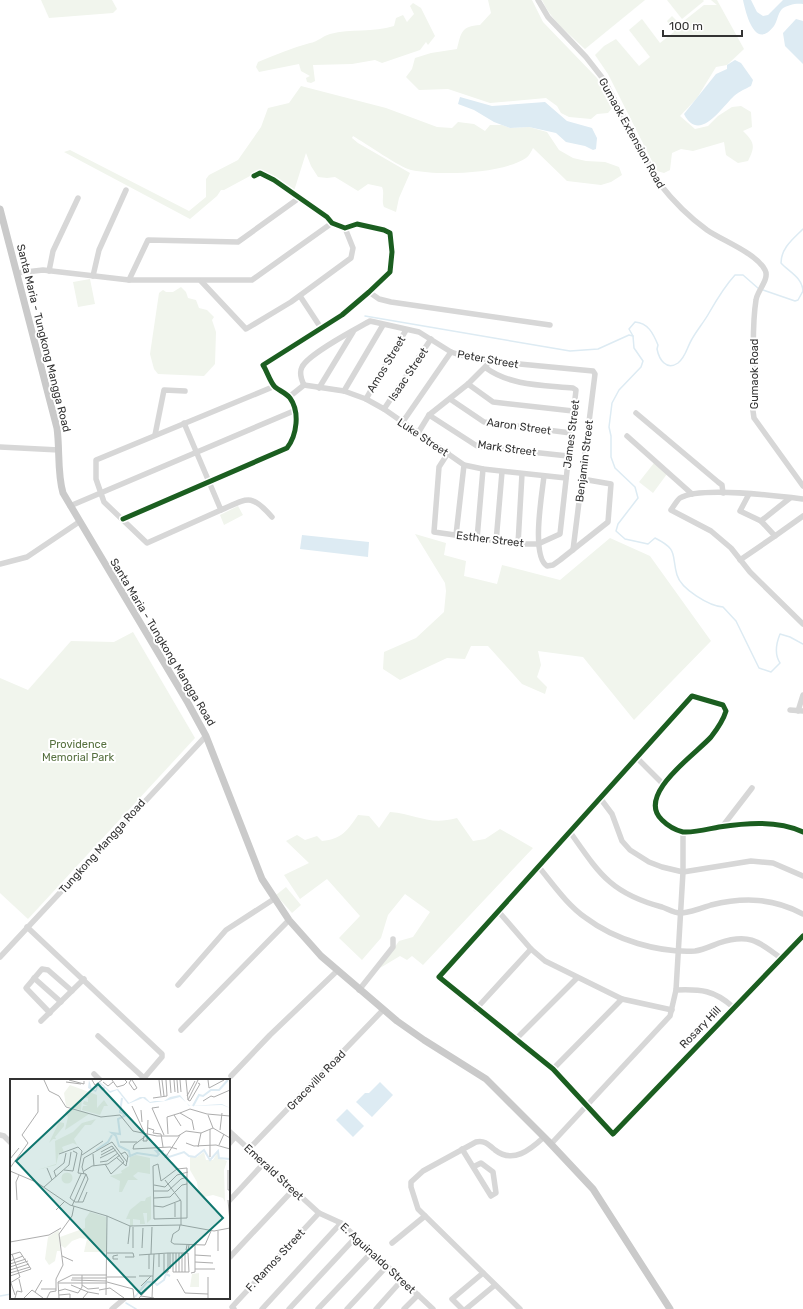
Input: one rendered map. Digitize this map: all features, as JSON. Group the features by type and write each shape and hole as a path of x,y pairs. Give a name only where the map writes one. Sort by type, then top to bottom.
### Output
{"main road":[{"name":"Santa Maria - Tungkong Mangga Road","path":"0,209 57,428 60,481 70,506 79,522 180,689 206,736 262,879 274,899 305,940 337,971 383,1010 424,1040 486,1079 551,1144 597,1194 670,1309"}],"street":[{"name":"Gumaok Extension Road","path":"538,0 548,17 586,57 604,80 659,184 692,218 762,265 767,276 758,294"},
{"path":"123,519 287,448 291,442 294,431 296,410 289,397 275,386 263,365 342,314 369,292 390,272 392,252 390,233 384,230 357,224 344,228 332,223 327,217 274,180 260,174 254,176"},
{"path":"93,276 99,250 126,190"},
{"path":"49,271 54,251 78,198"},
{"path":"129,280 148,240 238,242 299,198"},
{"path":"17,273 49,271 129,280 252,280 332,223"},
{"path":"201,281 246,329 300,296 351,258 353,248 344,228"},
{"path":"369,292 379,299 391,302 550,325"},
{"name":"Gumaok Road","path":"758,294 754,340 754,418 803,486"},
{"path":"300,296 321,328"},
{"name":"Peter Street","path":"304,385 300,377 302,367 311,357 370,321 420,332 451,352 489,360 594,372"},
{"path":"344,391 383,325"},
{"name":"Amos Street","path":"366,399 406,330"},
{"path":"319,388 353,331"},
{"name":"Isaac Street","path":"384,410 431,339"},
{"path":"402,423 451,352"},
{"path":"418,433 429,415 486,368 489,360"},
{"name":"James Street","path":"486,368 496,375 509,380 573,388 576,390 566,478"},
{"name":"Benjamin Street","path":"573,550 594,372"},
{"path":"468,384 493,402 573,411"},
{"path":"289,397 304,385"},
{"name":"Luke Street","path":"304,385 344,391 366,399 464,465 502,472 566,478"},
{"path":"272,517 258,502 245,500 147,543 104,502 96,479 96,460 275,386"},
{"path":"155,435 164,390 185,391"},
{"name":"Aaron Street","path":"450,399 484,422 571,433"},
{"path":"70,506 296,410"},
{"path":"636,413 722,485 723,493"},
{"name":"Mark Street","path":"429,415 477,446 568,456"},
{"path":"184,423 221,510"},
{"path":"627,436 692,494"},
{"path":"0,447 59,450"},
{"name":"Esther Street","path":"448,453 439,467 434,532 496,542 538,544 560,534 566,478"},
{"path":"456,535 464,465"},
{"path":"477,539 483,469"},
{"path":"496,542 502,472"},
{"path":"518,544 522,474"},
{"path":"544,476 538,544 542,562 547,566 553,565 608,522 611,484 582,479"},
{"path":"803,500 749,494 692,494 680,498 671,510 711,531 731,548 771,595 803,624"},
{"path":"749,494 740,511 760,521 775,536"},
{"path":"760,521 790,498"},
{"path":"740,560 803,516"},
{"path":"0,564 27,557 79,522"},
{"path":"790,710 801,711 803,695"},
{"path":"587,1105 554,1069 476,1009 439,977 692,696 723,705 726,711 723,721 710,738 663,784 657,798 656,807 658,817 667,825 683,832 760,822 803,832"},
{"name":"Tungkong Mangga Road","path":"0,957 206,736"},
{"path":"636,758 663,784"},
{"path":"722,827 752,788"},
{"path":"600,798 612,814 622,841 630,850 649,862 683,872 751,861 773,863 803,876"},
{"path":"570,832 599,873 612,885 631,897 680,913 736,900 754,899 772,901 788,906 803,914"},
{"path":"551,1144 666,1021 672,1010 676,990 677,951 683,872 683,832"},
{"path":"538,866 586,918 631,941 677,951 698,950 733,939 744,938 756,940 782,959"},
{"path":"178,985 226,930 274,899"},
{"path":"498,911 531,949 545,961 622,999 672,1010"},
{"path":"181,1030 289,920"},
{"path":"27,927 162,1054 161,1060 143,1079 98,1036"},
{"name":"Rosary Hill","path":"587,1105 613,1134 733,1007 803,936"},
{"path":"359,990 393,947 393,939"},
{"path":"476,1009 531,949"},
{"path":"50,1012 27,991 26,988 42,969 45,968 72,991"},
{"path":"231,1076 270,1035 337,971"},
{"path":"34,978 61,1002"},
{"path":"516,1039 577,978"},
{"path":"42,1021 84,980"},
{"path":"676,990 698,989 714,993 733,1007"},
{"path":"554,1069 622,999"},
{"name":"Graceville Road","path":"249,1149 383,1010"},
{"path":"94,1074 99,1079"},
{"name":"Emerald Street","path":"230,1132 319,1213"},
{"path":"0,1135 4,1136 10,1142"},
{"path":"230,1143 235,1136"},
{"path":"520,1309 418,1209 414,1199 411,1182 423,1172 462,1149 480,1141 485,1142 502,1155 512,1156 524,1154 544,1137"},
{"path":"462,1149 473,1167 491,1196 496,1193 493,1172 481,1163 473,1167"},
{"path":"230,1200 264,1163"},
{"path":"230,1257 293,1190"},
{"name":"E. Aguinaldo Street","path":"319,1213 341,1223 433,1309"},
{"name":"F. Ramos Street","path":"233,1308 319,1213"},
{"path":"392,1243 425,1216"},
{"path":"262,1309 341,1223"},
{"path":"289,1309 356,1237"},
{"path":"318,1309 372,1252"},
{"path":"347,1309 387,1266"},
{"path":"462,1309 452,1299 483,1273"},
{"path":"376,1309 402,1280"},
{"path":"466,1309 495,1285"},
{"path":"404,1309 418,1295"},
{"path":"112,1309 124,1299"}],"green space":[{"path":"41,0 112,0 117,9 113,13 49,18"},
{"path":"488,0 532,0 543,22 597,78 613,107 608,113 597,114 591,119 569,117 561,113 557,106 546,98 490,103 448,89 419,90 406,77 412,69 415,58 431,53 457,49 463,31 469,27 480,25 491,13"},
{"path":"542,0 645,0 585,49 555,20"},
{"path":"667,0 703,0 704,1 682,19"},
{"path":"711,0 717,0 744,49 727,65 716,67 697,98 680,116 695,129 708,126 718,116 732,107 741,106 751,112 752,127 743,131 752,141 752,152 748,161 738,163 726,155 724,142 693,151 681,149 672,153 670,170 664,173 657,171 608,74 595,55 604,46 616,39 639,66 650,57 629,30 642,19 660,43 674,32 667,21 672,16 680,24 704,5 717,5"},
{"path":"413,3 421,8 435,36 428,45 426,42 420,50 382,63 375,60 352,64 313,65 315,81 311,83 307,82 306,78 310,76 301,71 299,64 259,72 256,67 258,62 330,34 394,26 396,18 403,15 407,22 414,14 410,6"},
{"path":"301,86 386,108 437,127 452,128 458,122 474,124 485,131 490,125 502,125 510,128 529,127 547,132 559,150 573,158 586,161 605,162 619,167 622,175 611,182 601,185 567,181 533,148 526,158 502,167 470,172 423,172 411,170 399,165 353,136 352,138 358,143 410,173 399,198 396,212 384,207 382,187 368,184 358,191 335,177 318,177 311,166 306,153 294,191 275,178 259,171 224,190 221,190 217,196 190,219 64,152 70,150 189,211 206,197 206,179 209,175 238,160 261,127 268,108 289,103"},
{"path":"90,279 95,304 78,307 73,282"},
{"path":"181,287 186,292 188,298 196,300 199,308 207,310 214,317 212,320 216,332 215,364 204,376 158,374 154,369 150,354 159,293 163,290 166,292 173,292"},
{"path":"654,463 667,474 653,493 639,482"},
{"path":"238,506 243,515 224,525 220,515"},
{"path":"415,534 446,543 444,555 466,561 464,576 497,584 502,565 560,580 610,538 650,556 711,641 634,720 583,657 538,651 541,665 537,677 547,687 545,694 522,684 488,646 471,646 465,659 447,658 400,680 383,669 384,652 416,638 444,612 446,591 445,583"},
{"name":"Providence Memorial Park","path":"133,632 195,738 28,919 0,893 0,678 28,690 71,641 114,642"},
{"path":"390,812 438,821 457,818 473,841 485,839 500,829 533,848 423,965 412,956 407,960 400,956 380,968 399,941 413,937 430,912 405,894 388,915 381,938 362,960 339,938 360,916 327,879 300,899 284,875 309,863 286,841 297,835 305,840 317,836 322,841 335,838 351,826 358,815 369,816 379,828"},
{"path":"286,887 301,905 292,913 276,895"}],"shaded area":[{"path":"743,0 751,0 757,12 763,16 768,15 783,0 803,0 803,4 786,6 779,13 774,26 767,33 762,34 752,28"},
{"path":"796,19 803,21 803,64 785,46 783,33"},
{"path":"735,60 741,63 753,80 751,86 740,91 710,120 703,124 696,125 690,122 684,114 716,74 727,69 727,65"},
{"path":"460,97 492,106 545,102 567,121 592,128 597,138 596,149 593,150 585,146 566,142 556,133 529,127 510,128 494,122 474,110 458,104"},
{"path":"302,535 369,542 368,557 300,549"},
{"path":"380,1082 393,1095 372,1117 356,1102 365,1093 369,1093"},
{"path":"347,1109 364,1126 353,1137 336,1120"}],"waterway":[{"path":"803,229 785,248 781,263 798,278 803,291"},
{"path":"759,289 743,275 735,275 727,284 690,342 683,358 674,365 667,365 661,360 657,349 658,345 650,329 643,324 635,322 629,329 633,336 634,348 643,361 641,367 619,390 612,403 609,427 611,436 611,457 615,468 635,487 638,498 618,524 616,531 625,539 648,544 655,538 668,546 673,553 677,575 684,586 696,596 710,604 723,607 736,621 759,668 771,672 780,663 776,649 780,634 790,637 803,644"},
{"path":"763,290 795,301 798,300 803,291"},
{"path":"365,316 570,351 598,349 629,335 633,336"},
{"path":"0,1296 10,1294"},
{"path":"126,1303 136,1309"}],"cycle path":[{"path":"123,519 287,448 295,430 295,410 290,398 273,385 263,365 342,315 390,272 392,252 390,233 384,230 357,224 345,228 332,223 327,217 274,180 260,173 254,176"},
{"path":"803,832 793,828 772,824 740,824 683,832 671,827 662,820 656,810 656,799 662,787 671,775 711,737 720,724 726,711 723,705 692,696 439,977 553,1069 613,1134 803,936"}]}
